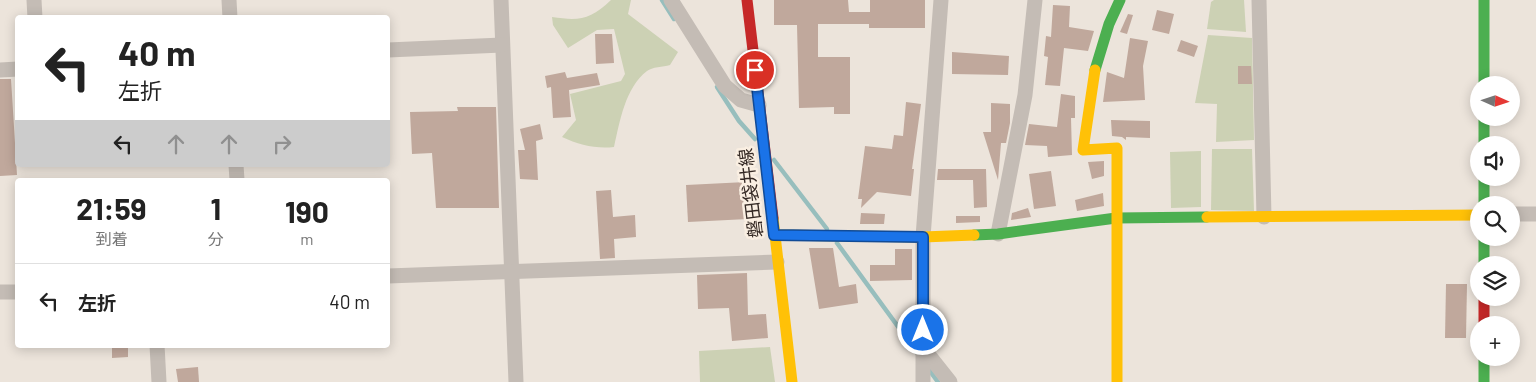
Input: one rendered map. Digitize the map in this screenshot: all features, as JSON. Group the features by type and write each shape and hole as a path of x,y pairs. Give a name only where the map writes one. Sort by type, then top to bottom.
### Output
{"street":[{"path":"34,0 35,15"},
{"path":"229,0 230,15"},
{"path":"501,0 516,382"},
{"path":"671,0 725,86 741,100 759,105"},
{"name":"磐田袋井線","path":"747,0 792,382"},
{"path":"923,382 923,237 941,0"},
{"path":"998,234 1025,95 1035,0"},
{"path":"1117,382 1117,148 1083,150 1094,73 1120,0"},
{"path":"1259,0 1264,217"},
{"path":"1484,0 1484,76"},
{"path":"390,50 502,45"},
{"path":"0,70 15,69"},
{"path":"1520,214 1536,214"},
{"path":"774,235 923,237 998,234 1116,218 1470,215"},
{"path":"390,276 777,262"},
{"path":"0,292 15,292"},
{"path":"157,348 159,382"},
{"path":"923,348 950,382"},
{"path":"1484,366 1484,382"}],"green space":[{"path":"611,0 631,0 628,14 678,52 670,65 647,71 633,86 624,106 614,147 594,147 562,137 576,120 570,94 621,81 625,74 614,29 597,30 568,48 553,25 552,17 584,18 597,12"},
{"path":"1214,0 1244,0 1246,32 1207,29 1211,2"},
{"path":"1208,35 1252,38 1254,140 1216,142 1217,104 1195,103"},
{"path":"1212,149 1252,149 1254,211 1211,210"},
{"path":"1201,151 1201,207 1171,208 1170,152"},
{"path":"770,347 775,382 700,382 699,351"}],"building":[{"path":"774,0 848,0 849,12 870,12 870,0 925,0 925,28 869,28 869,24 818,24 818,57 850,57 850,114 834,114 834,107 799,108 797,25 774,25"},
{"path":"1053,5 1070,6 1069,27 1094,31 1088,51 1064,48 1060,86 1045,85 1048,57 1044,56 1046,36 1051,37"},
{"path":"1157,10 1174,14 1169,34 1152,30"},
{"path":"1128,14 1133,15 1127,34 1120,32"},
{"path":"595,34 612,34 614,63 596,64"},
{"path":"1130,38 1148,41 1143,66 1145,100 1103,102 1107,72 1124,78"},
{"path":"1181,40 1198,46 1194,57 1177,51"},
{"path":"952,52 1009,56 1008,75 952,74"},
{"path":"1238,66 1251,66 1252,84 1238,84"},
{"path":"565,72 567,78 597,73 600,85 569,90 571,117 553,118 551,87 547,88 545,76"},
{"path":"0,79 11,79 17,175 0,176"},
{"path":"1061,94 1075,96 1075,118 1071,118 1072,155 1048,157 1047,146 1025,145 1029,124 1057,127"},
{"path":"906,102 921,104 912,169 914,169 911,196 877,192 861,208 862,199 858,199 865,146 892,149 894,135 903,136"},
{"path":"991,103 1010,104 1010,123 1006,143 1001,143 998,180 983,132 991,132"},
{"path":"457,107 496,107 499,208 436,208 432,153 412,154 410,112 458,111"},
{"path":"1111,120 1150,121 1150,138 1126,137 1126,140 1122,137 1112,136"},
{"path":"540,124 543,139 536,141 538,180 520,179 518,150 525,150 520,129"},
{"path":"1104,161 1104,176 1092,179 1088,162"},
{"path":"938,169 986,169 987,207 974,208 973,180 937,180"},
{"path":"1051,171 1056,206 1034,209 1029,174"},
{"path":"746,182 748,219 688,222 686,185"},
{"path":"611,190 613,217 635,215 636,237 614,239 615,258 600,259 596,191"},
{"path":"1103,193 1104,206 1077,211 1075,200"},
{"path":"1028,208 1031,217 1011,220 1012,213"},
{"path":"861,213 885,214 884,224 860,224"},
{"path":"956,216 980,216 980,222 956,223"},
{"path":"809,248 833,248 839,287 856,284 858,303 819,309"},
{"path":"895,249 912,249 912,280 870,281 870,265 895,265"},
{"path":"747,273 748,315 766,314 768,338 732,341 729,308 698,309 697,275"},
{"path":"1446,284 1467,284 1466,338 1445,338"},
{"path":"112,348 128,348 128,357 112,358"},
{"path":"198,367 199,382 178,382 176,369"}],"waterway":[{"path":"662,0 674,19"},
{"path":"717,87 739,121 755,139"},
{"path":"774,160 827,229"},
{"path":"837,243 918,354"},
{"path":"927,367 938,382"}],"traffic: fast":[{"path":"1095,70 1109,24 1120,0"},
{"path":"1484,0 1484,76"},
{"path":"1484,126 1484,136"},
{"path":"1484,186 1484,196"},
{"path":"974,235 998,234 1116,218 1207,217"},
{"path":"1484,246 1484,256"},
{"path":"1484,366 1484,382"}],"traffic: slow":[{"path":"1095,70 1083,150 1117,148 1117,382"},
{"path":"1207,217 1470,215"},
{"path":"773,218 792,382"},
{"path":"774,235 923,237 974,235"}],"traffic: jam":[{"path":"747,0 773,218"},
{"path":"1484,306 1484,316"}],"route":[{"path":"755,70 774,235 923,237 923,330"}]}
